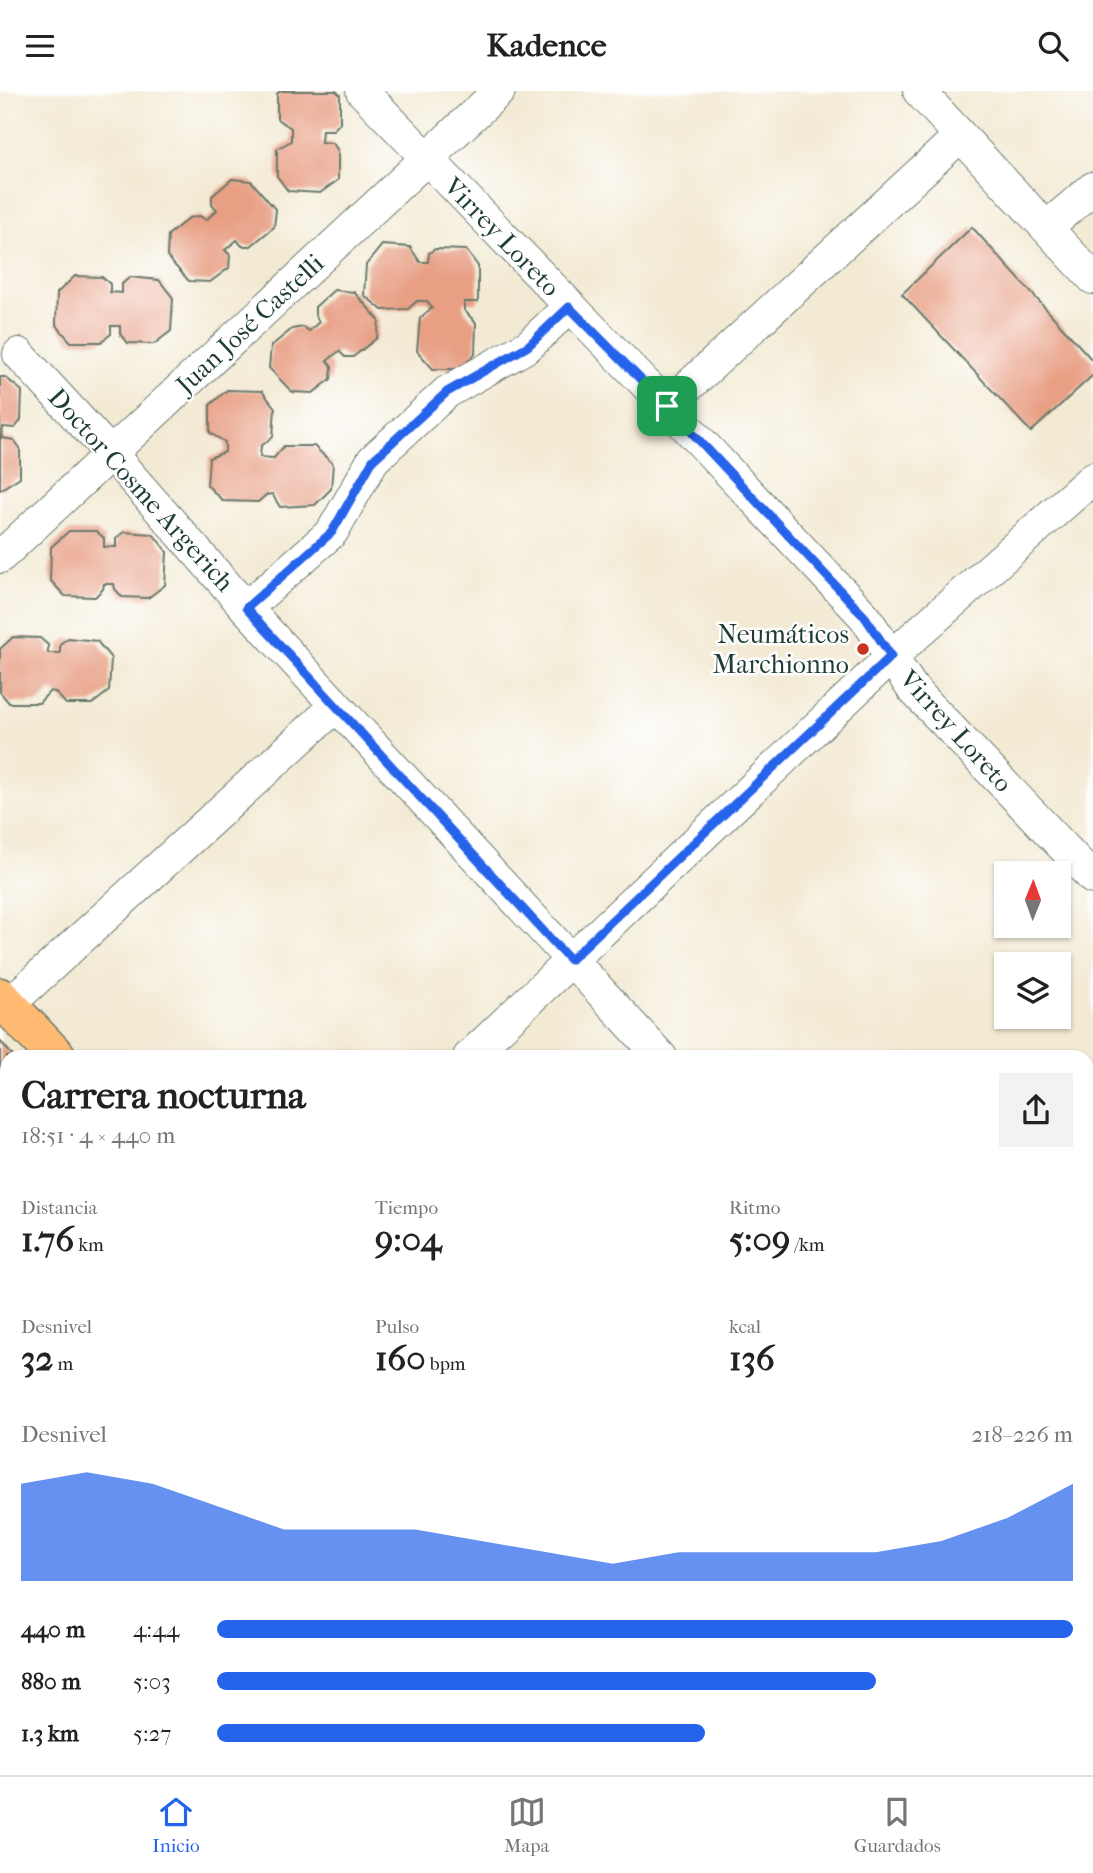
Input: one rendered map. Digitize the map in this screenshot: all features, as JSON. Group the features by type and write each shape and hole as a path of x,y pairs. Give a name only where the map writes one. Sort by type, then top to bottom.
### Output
{"main road":[{"path":"4,1001 50,1050"}],"street":[{"name":"Virrey Loreto","path":"362,91 667,406 865,617 912,688 1093,879"},
{"name":"Juan José Castelli","path":"0,557 499,91"},
{"path":"919,91 1093,278"},
{"path":"667,406 960,136"},
{"path":"1046,227 1093,188"},
{"path":"246,608 332,532 373,460 447,392 528,346 569,307"},
{"name":"Doctor Cosme Argerich","path":"19,354 246,608 654,1050"},
{"path":"476,1050 891,656 1093,478"},
{"path":"4,1001 336,706"}],"building":[{"path":"280,91 336,91 340,95 340,123 333,130 322,130 321,142 333,143 338,151 338,180 320,193 288,191 277,176 277,149 291,141 291,128 277,119 277,94"},
{"path":"232,179 251,181 276,210 274,227 251,246 242,246 237,240 225,250 230,255 229,268 210,282 189,281 167,257 168,235 189,218 200,216 206,220 217,210 212,204 212,196"},
{"path":"972,227 1093,361 1093,375 1031,432 902,294"},
{"path":"382,245 410,247 420,262 428,262 429,253 435,249 466,250 478,266 478,302 464,302 464,310 476,323 475,354 460,369 433,369 417,351 420,318 432,308 427,301 417,301 408,309 382,310 364,295 366,265"},
{"path":"75,276 102,277 110,284 110,292 122,293 122,284 130,277 159,280 173,298 171,331 154,344 128,343 120,334 120,326 111,326 111,334 101,342 71,342 56,325 57,293"},
{"path":"334,290 354,292 379,320 377,338 353,357 345,357 339,351 327,361 332,366 331,379 313,393 292,392 269,368 271,346 292,329 303,327 309,331 319,322 315,307"},
{"path":"0,377 5,377 22,391 21,420 15,428 3,427 2,438 14,440 20,448 20,477 0,490"},
{"path":"227,390 262,391 275,408 273,437 261,446 260,457 274,458 284,446 314,446 333,464 331,489 315,505 280,507 272,494 266,495 258,502 223,501 207,485 209,458 225,452 225,442 210,433 210,405"},
{"path":"69,531 96,531 104,538 104,547 116,547 116,538 124,532 153,534 167,552 165,585 148,598 122,597 114,584 104,584 95,597 65,596 50,580 51,547"},
{"path":"13,637 40,638 48,645 48,653 60,653 60,644 68,638 97,641 111,658 109,691 92,704 66,704 55,692 50,691 39,703 9,703 0,692 0,649"},
{"path":"0,1041 8,1050 0,1050"}],"place":[{"name":"Neumáticos Marchionno","path":"863,649"}],"route":[{"path":"569,307 667,406 865,617 891,656 570,960 246,608 332,532 373,460 447,392 528,346 569,307"}]}
